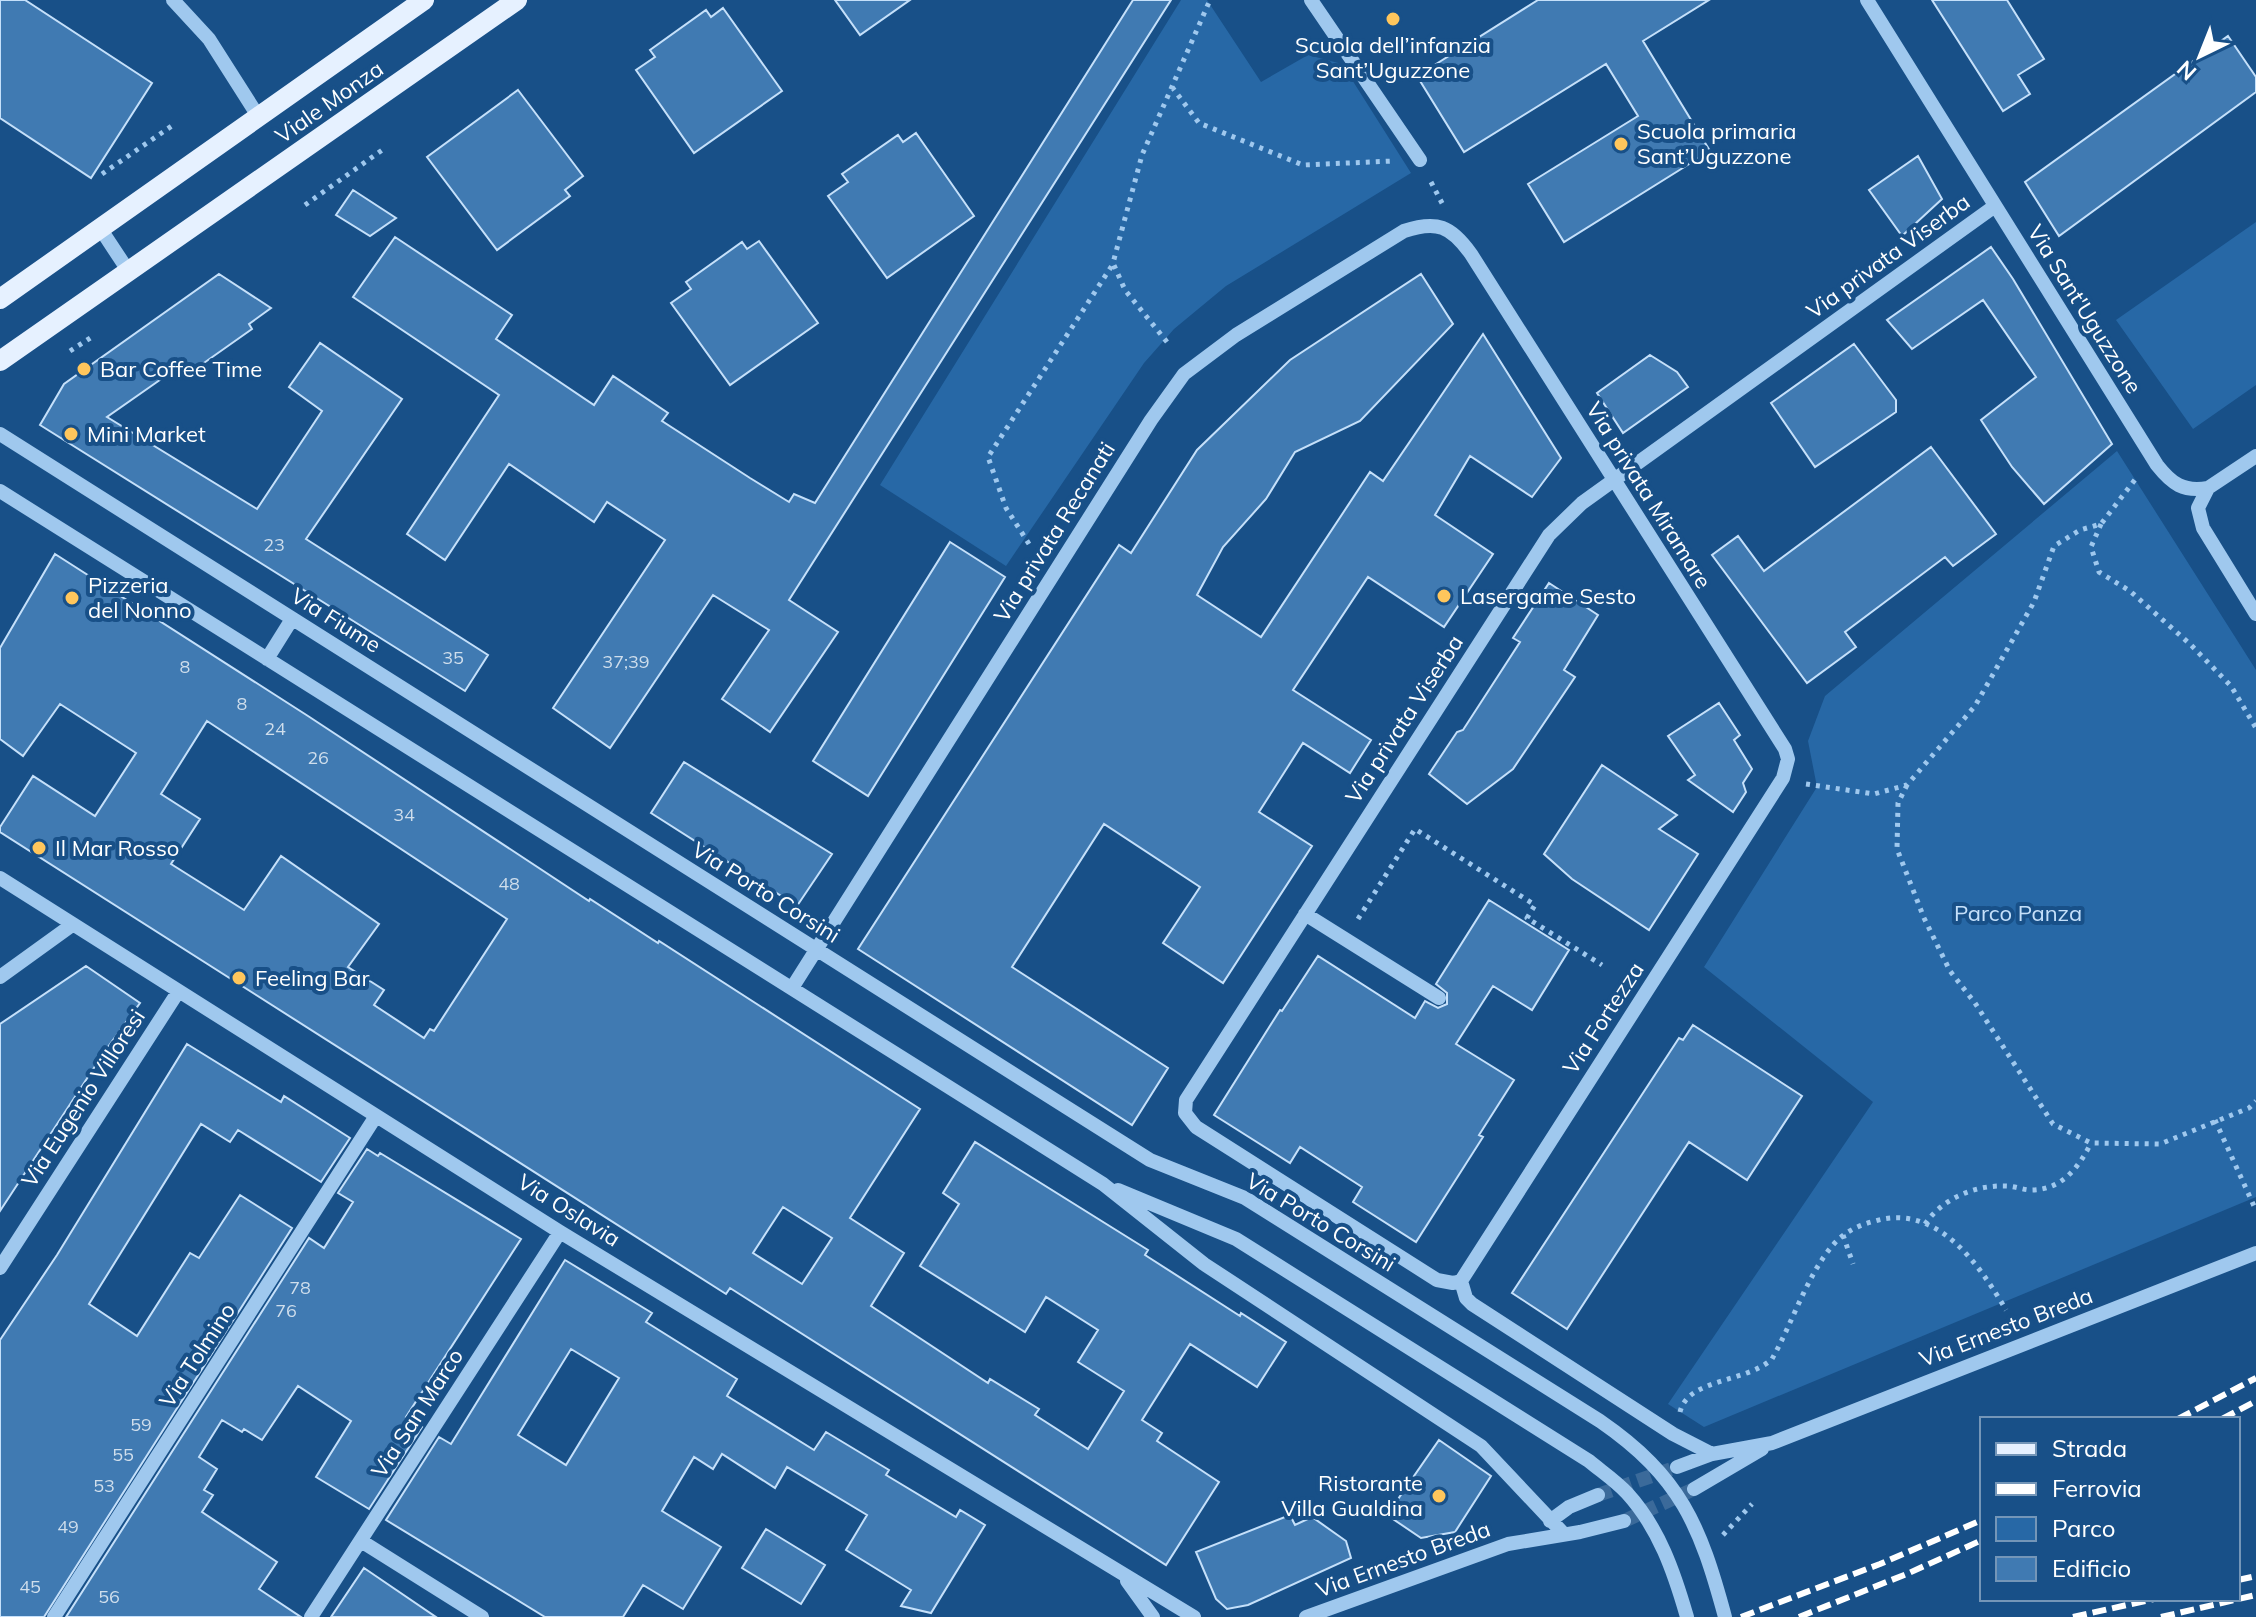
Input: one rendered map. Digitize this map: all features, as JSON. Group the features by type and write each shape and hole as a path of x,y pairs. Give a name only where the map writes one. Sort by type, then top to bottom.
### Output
{"main road":[{"name":"Viale Monza","path":"0,299 424,0"},
{"name":"Viale Monza","path":"0,361 517,0"}],"street":[{"path":"173,0 209,39 258,116"},
{"path":"1311,0 1413,160"},
{"name":"Via Sant'Uguzzone","path":"1867,0 2157,465 2177,486 2194,491 2208,488"},
{"name":"Via privata Viserba","path":"1185,1113 1186,1100 1549,535 1582,503 1995,206"},
{"name":"Via privata Recanati","path":"792,988 1143,433 1184,374 1236,335 1404,231 1424,225 1444,227 1460,238"},
{"path":"100,228 129,272"},
{"name":"Via privata Miramare","path":"1460,238 1785,749 1788,759 1783,778"},
{"name":"Via Fiume","path":"0,434 648,843"},
{"path":"2256,456 2208,488 2201,498 2198,517 2256,614"},
{"path":"0,491 1103,1184 1204,1264 1481,1446 1563,1533"},
{"path":"267,659 292,619"},
{"name":"Via Fortezza","path":"1461,1281 1783,778"},
{"name":"Via Porto Corsini","path":"648,843 1150,1160 1245,1198 1600,1421 1643,1453 1671,1485 1691,1517 1712,1568 1725,1617"},
{"name":"Via Oslavia","path":"0,878 560,1232 1194,1617"},
{"path":"1305,914 1439,998"},
{"path":"0,977 72,925"},
{"name":"Via Eugenio Villoresi","path":"0,1268 178,992"},
{"name":"Via Porto Corsini","path":"1185,1113 1196,1127 1437,1280 1461,1281"},
{"name":"Via Tolmino","path":"54,1617 376,1116"},
{"path":"1103,1184 1236,1239 1589,1461 1626,1491 1648,1519 1663,1546 1687,1617"},
{"name":"Via San Marco","path":"311,1617 560,1232"},
{"name":"Via Ernesto Breda","path":"1694,1489 1772,1443 2256,1253"},
{"path":"1461,1281 1466,1298 1472,1304 1685,1442 1712,1454 1719,1470 1718,1476"},
{"name":"Via Ernesto Breda","path":"1677,1467 1712,1454 1772,1443"},
{"path":"1550,1521 1569,1507 1598,1495"},
{"name":"Via Ernesto Breda","path":"1306,1617 1508,1544 1624,1521"},
{"path":"361,1541 482,1617"},
{"name":"Via Oslavia","path":"1120,1571 1153,1617"}],"path":[{"path":"1029,544 1006,508 988,457 1113,263 1142,155 1210,0"},
{"path":"1172,87 1199,123 1303,165 1413,160"},
{"path":"102,174 176,123"},
{"path":"305,205 385,148"},
{"path":"1113,263 1125,290 1167,342"},
{"path":"70,351 95,335"},
{"path":"2138,476 2101,524 2091,547 2099,572 2130,591 2190,644 2231,686 2256,728"},
{"path":"2101,524 2080,530 2054,546 2034,602 1975,706 1907,785 1898,803 1897,849 1924,918 1950,971 1975,1003 2053,1124 2091,1143 2160,1144 2249,1108 2256,1101"},
{"path":"1783,778 1874,794 1907,785"},
{"path":"1331,930 1350,917 1357,921 1415,829 1535,905 1527,918 1602,965"},
{"path":"2215,1120 2254,1206"},
{"path":"1925,1224 1943,1205 1964,1193 2008,1185 2031,1190 2050,1187 2066,1178 2080,1164 2091,1143"},
{"path":"1678,1421 1686,1397 1698,1389 1750,1374 1772,1359 1832,1247 1843,1235 1861,1225 1890,1217 1925,1224 1957,1243 1974,1261 2006,1310"},
{"path":"1843,1235 1853,1264"},
{"path":"1726,1546 1723,1535 1752,1504"}],"green space":[{"path":"1181,0 1207,0 1261,82 1308,55 1342,64 1411,173 1226,286 1174,329 1144,363 1006,566 880,485"},
{"path":"2256,222 2256,385 2193,429 2116,320"},
{"name":"Parco Panza","path":"2117,451 2256,670 2256,1197 1704,1427 1668,1404 1873,1102 1704,967 1817,787 1808,741 1825,696"}],"building":[{"path":"0,0 25,0 152,83 91,178 0,118"},
{"path":"835,0 910,0 860,35"},
{"path":"1133,0 1171,0 789,600 838,632 770,732 722,699 769,630 713,595 610,748 553,708 665,540 607,502 594,522 509,464 445,560 407,534 499,395 353,297 395,237 512,315 496,339 594,405 613,376 668,413 662,421 750,478 789,502 794,494 815,503"},
{"path":"1538,0 1709,0 1643,41 1710,151 1564,242 1528,184 1638,116 1606,64 1464,152 1417,76"},
{"path":"1932,0 2007,0 2044,59 2018,75 2030,94 2003,111"},
{"path":"723,8 782,91 694,153 636,70 655,57 650,50 706,10 711,17"},
{"path":"2228,36 2256,77 2256,92 2059,236 2025,182"},
{"path":"518,90 583,176 565,190 570,196 497,250 427,157"},
{"path":"916,133 974,216 887,278 828,196 848,182 842,174 898,135 903,142"},
{"path":"1918,156 1942,199 1902,236 1869,190"},
{"path":"353,190 396,218 370,236 336,215"},
{"path":"759,241 818,323 730,385 671,303 691,289 686,282 742,242 747,249"},
{"path":"1991,247 2112,444 2044,504 2012,467 1981,420 2036,377 1983,300 1912,349 1887,320"},
{"path":"219,274 271,308 249,324 252,329 184,377 177,368 107,417 257,509 322,411 289,387 320,343 402,399 306,539 488,655 465,691 40,425 64,384"},
{"path":"1421,274 1453,324 1360,421 1295,452 1266,499 1223,547 1197,595 1261,637 1370,472 1383,481 1483,334 1561,458 1532,497 1470,456 1435,515 1493,554 1444,627 1368,577 1293,690 1371,740 1350,773 1303,743 1259,812 1312,846 1223,983 1163,943 1200,887 1104,824 1012,967 1168,1068 1132,1125 858,949 1119,545 1131,553 1197,450 1290,360"},
{"path":"1854,344 1896,400 1896,412 1815,467 1771,403"},
{"path":"1650,355 1677,372 1688,387 1623,433 1597,393"},
{"path":"1931,447 1996,534 1953,566 1945,557 1845,632 1856,647 1807,683 1712,555 1738,536 1764,571"},
{"path":"950,542 1005,577 868,796 813,761"},
{"path":"55,554 589,901 659,941 920,1109 850,1218 904,1253 871,1306 988,1383 990,1379 1039,1409 1035,1415 1088,1449 1124,1391 1078,1362 1098,1330 1046,1297 1025,1332 920,1266 959,1204 943,1193 975,1142 1148,1250 1145,1255 1286,1342 1257,1387 1190,1344 1142,1420 1162,1433 1157,1441 1219,1482 1166,1565 730,1288 726,1294 0,832 0,827 33,776 95,816 136,753 60,704 23,756 0,739 0,648","holes":["207,721 507,919 434,1031 430,1029 424,1038 374,1005 384,990 348,967 379,924 281,856 244,910 171,864 200,819 161,794","783,1207 832,1238 802,1284 753,1253"]},
{"path":"1549,583 1598,615 1564,670 1575,677 1513,769 1467,804 1429,774 1457,732 1463,730 1520,642 1513,638"},
{"path":"1719,703 1740,735 1734,740 1752,769 1743,783 1746,792 1733,812 1688,780 1695,775 1668,736"},
{"path":"684,762 832,854 797,906 651,813"},
{"path":"1602,765 1677,815 1659,829 1698,854 1649,930 1572,879 1544,854"},
{"path":"1489,900 1569,950 1532,1010 1493,986 1456,1044 1514,1080 1479,1135 1483,1137 1416,1242 1353,1202 1362,1187 1300,1147 1290,1163 1214,1115 1318,956 1415,1018 1425,1001 1438,1008 1447,1004 1447,993 1436,984"},
{"path":"86,966 140,1003 0,1211 0,1024"},
{"path":"1693,1025 1802,1096 1747,1180 1689,1142 1567,1329 1512,1293 1679,1038 1683,1040"},
{"path":"187,1044 281,1102 284,1096 350,1138 321,1182 238,1130 230,1142 201,1124 89,1304 137,1336 190,1253 199,1258 240,1195 292,1228 44,1617 0,1617 0,1340 57,1255"},
{"path":"367,1149 378,1156 380,1153 521,1239 406,1417 422,1427 369,1509 316,1477 351,1421 298,1386 262,1440 222,1420 199,1457 217,1469 204,1490 213,1495 202,1512 277,1562 259,1589 301,1617 66,1617 309,1238 324,1248 353,1202 338,1193"},
{"path":"565,1260 652,1313 646,1322 737,1379 727,1396 814,1450 826,1432 889,1470 886,1475 956,1517 960,1510 985,1525 931,1613 901,1606 911,1590 846,1550 867,1515 787,1467 775,1488 722,1454 713,1469 694,1457 662,1511 721,1547 683,1609 643,1585 623,1617 545,1617 386,1520 439,1437 451,1444","holes":["571,1349 619,1378 566,1465 518,1435"]},
{"name":"Ristorante Villa Gualdina","path":"1439,1440 1491,1476 1455,1532 1421,1538 1387,1515"},
{"path":"1290,1515 1295,1525 1312,1517 1346,1541 1351,1558 1248,1605 1227,1609 1216,1599 1196,1552"},
{"path":"766,1529 825,1565 801,1604 742,1568"},
{"path":"364,1568 436,1617 331,1617"}],"tunnel":[{"path":"1598,1495 1677,1467"},
{"path":"1624,1521 1694,1489"}],"railway":[{"path":"2182,1417 2256,1378"},
{"path":"2226,1417 2256,1401"},
{"path":"1741,1617 1880,1564 1980,1521"},
{"path":"1799,1617 1980,1541"},
{"path":"2240,1580 2256,1576"},
{"path":"2240,1599 2256,1595"},
{"path":"2073,1617 2145,1601"},
{"path":"2161,1617 2230,1601"}],"place":[{"name":"Scuola dell’infanzia Sant’Uguzzone","path":"1393,19"},
{"name":"Scuola primaria Sant’Uguzzone","path":"1621,144"},
{"name":"Bar Coffee Time","path":"84,369"},
{"name":"Mini Market","path":"71,434"},
{"name":"Lasergame Sesto","path":"1444,596"},
{"name":"Pizzeria del Nonno","path":"72,598"},
{"name":"Il Mar Rosso","path":"39,848"},
{"name":"Feeling Bar","path":"239,978"},
{"name":"Ristorante Villa Gualdina","path":"1439,1496"}]}
